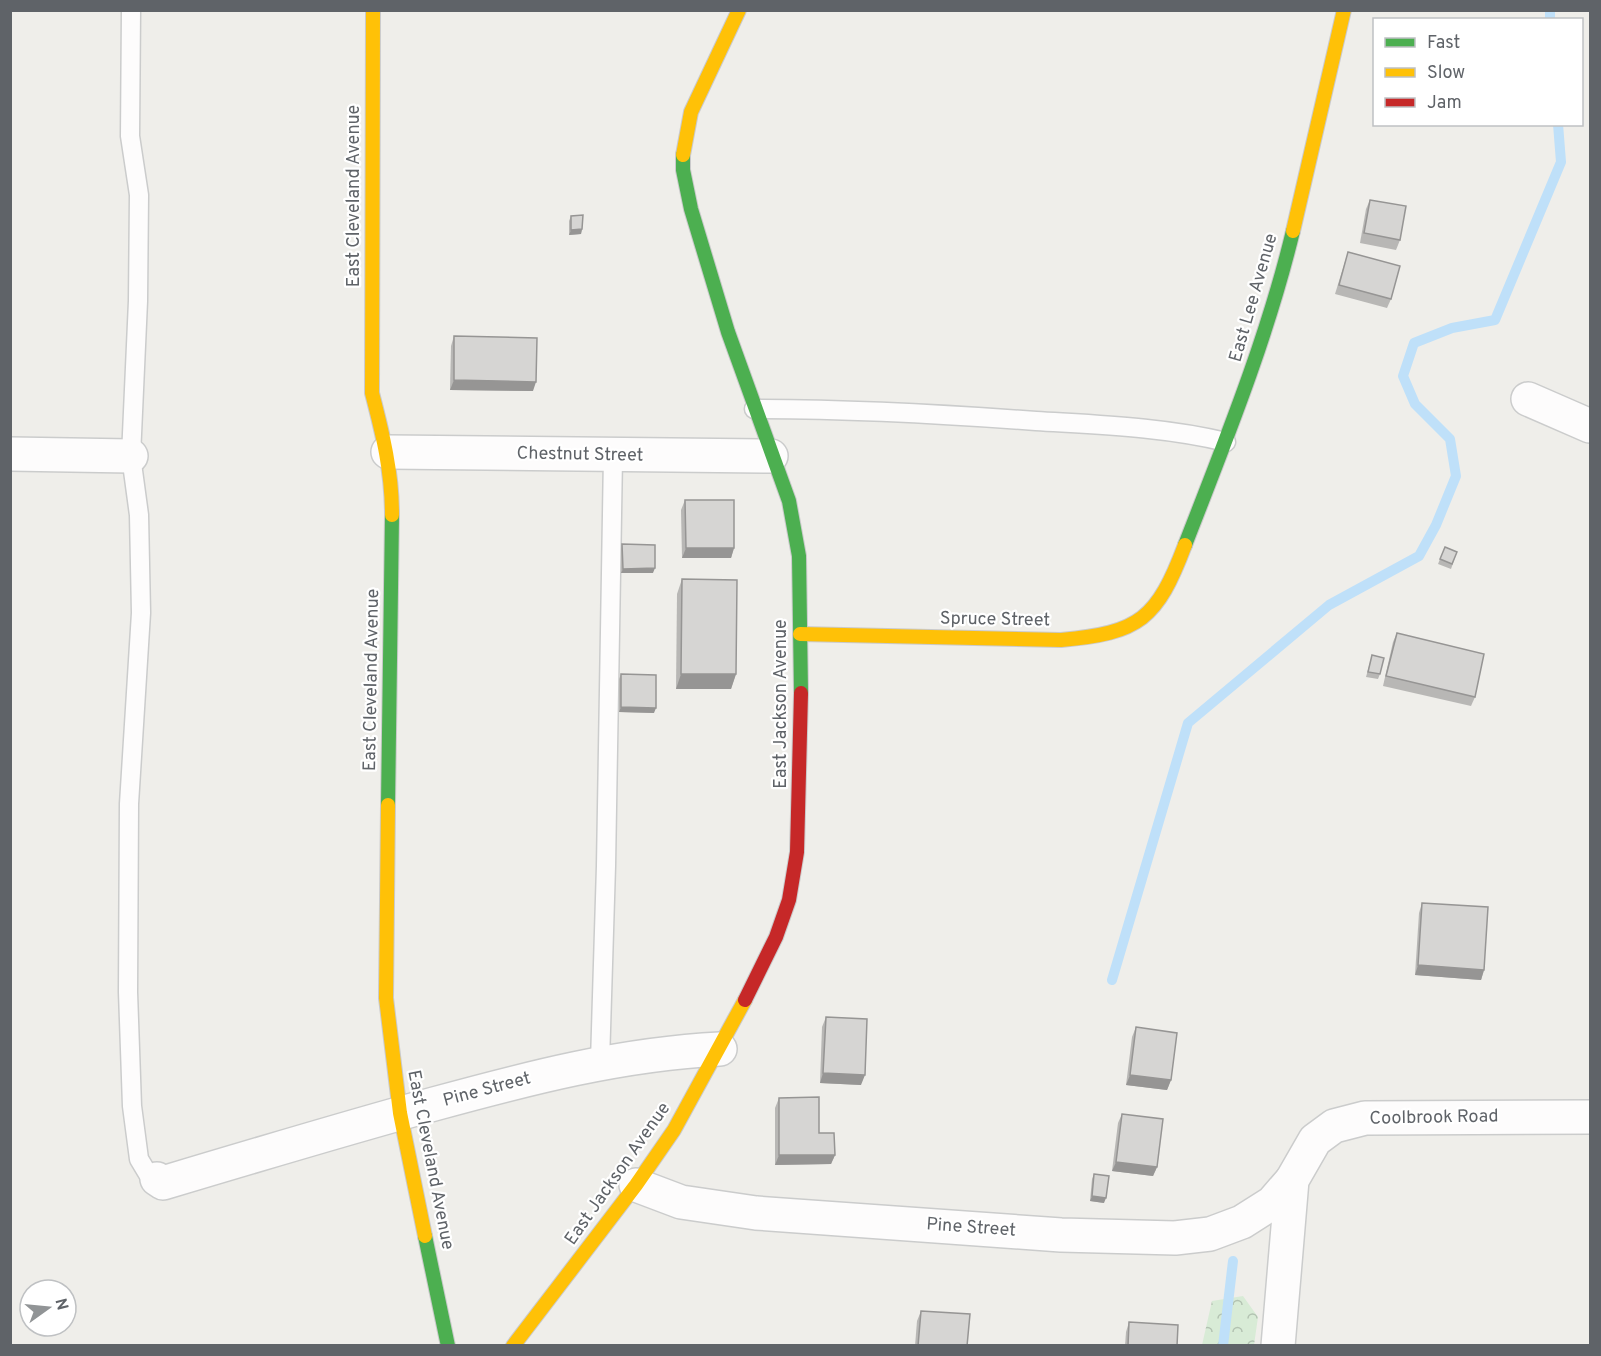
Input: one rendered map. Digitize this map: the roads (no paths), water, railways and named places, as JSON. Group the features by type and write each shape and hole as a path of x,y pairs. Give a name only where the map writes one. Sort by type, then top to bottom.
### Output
{"street":[{"name":"East Cleveland Avenue","path":"373,10 372,393 388,452 392,484 386,998 400,1113 448,1346"},
{"name":"East Jackson Avenue","path":"513,1346 636,1185 674,1130 720,1049 776,937 789,900 797,852 799,556 789,501 754,409 691,209 683,170 683,144 691,112 739,10"},
{"name":"East Lee Avenue","path":"1169,586 1226,442 1282,276 1344,10"},
{"path":"1528,399 1590,426"},
{"name":"Chestnut Street","path":"388,452 771,456"},
{"path":"10,454 131,456"},
{"name":"Spruce Street","path":"800,634 1061,640 1097,637 1131,627 1151,611 1169,586"},
{"name":"Pine Street","path":"157,1179 163,1183 400,1113 600,1062 663,1052 720,1049"},
{"name":"Coolbrook Road","path":"1278,1346 1292,1180 1315,1140 1334,1126 1365,1118 1590,1118"},
{"name":"Pine Street","path":"636,1185 681,1202 756,1213 1060,1235 1175,1239 1210,1234 1242,1222 1272,1203 1292,1180"}],"lane":[{"path":"131,10 130,136 139,195 138,301 131,456 139,515 141,613 129,804 128,992 132,1106 139,1159 148,1174 157,1179"},
{"path":"754,409 864,409 1114,426 1200,436 1226,442"},
{"path":"600,1062 614,456"}],"waterway":[{"path":"1550,10 1550,18"},
{"path":"1112,980 1188,723 1329,605 1419,556 1436,525 1456,476 1450,439 1415,404 1403,376 1414,343 1452,328 1495,320 1561,162 1558,126"},
{"path":"1223,1346 1233,1261"}]}
